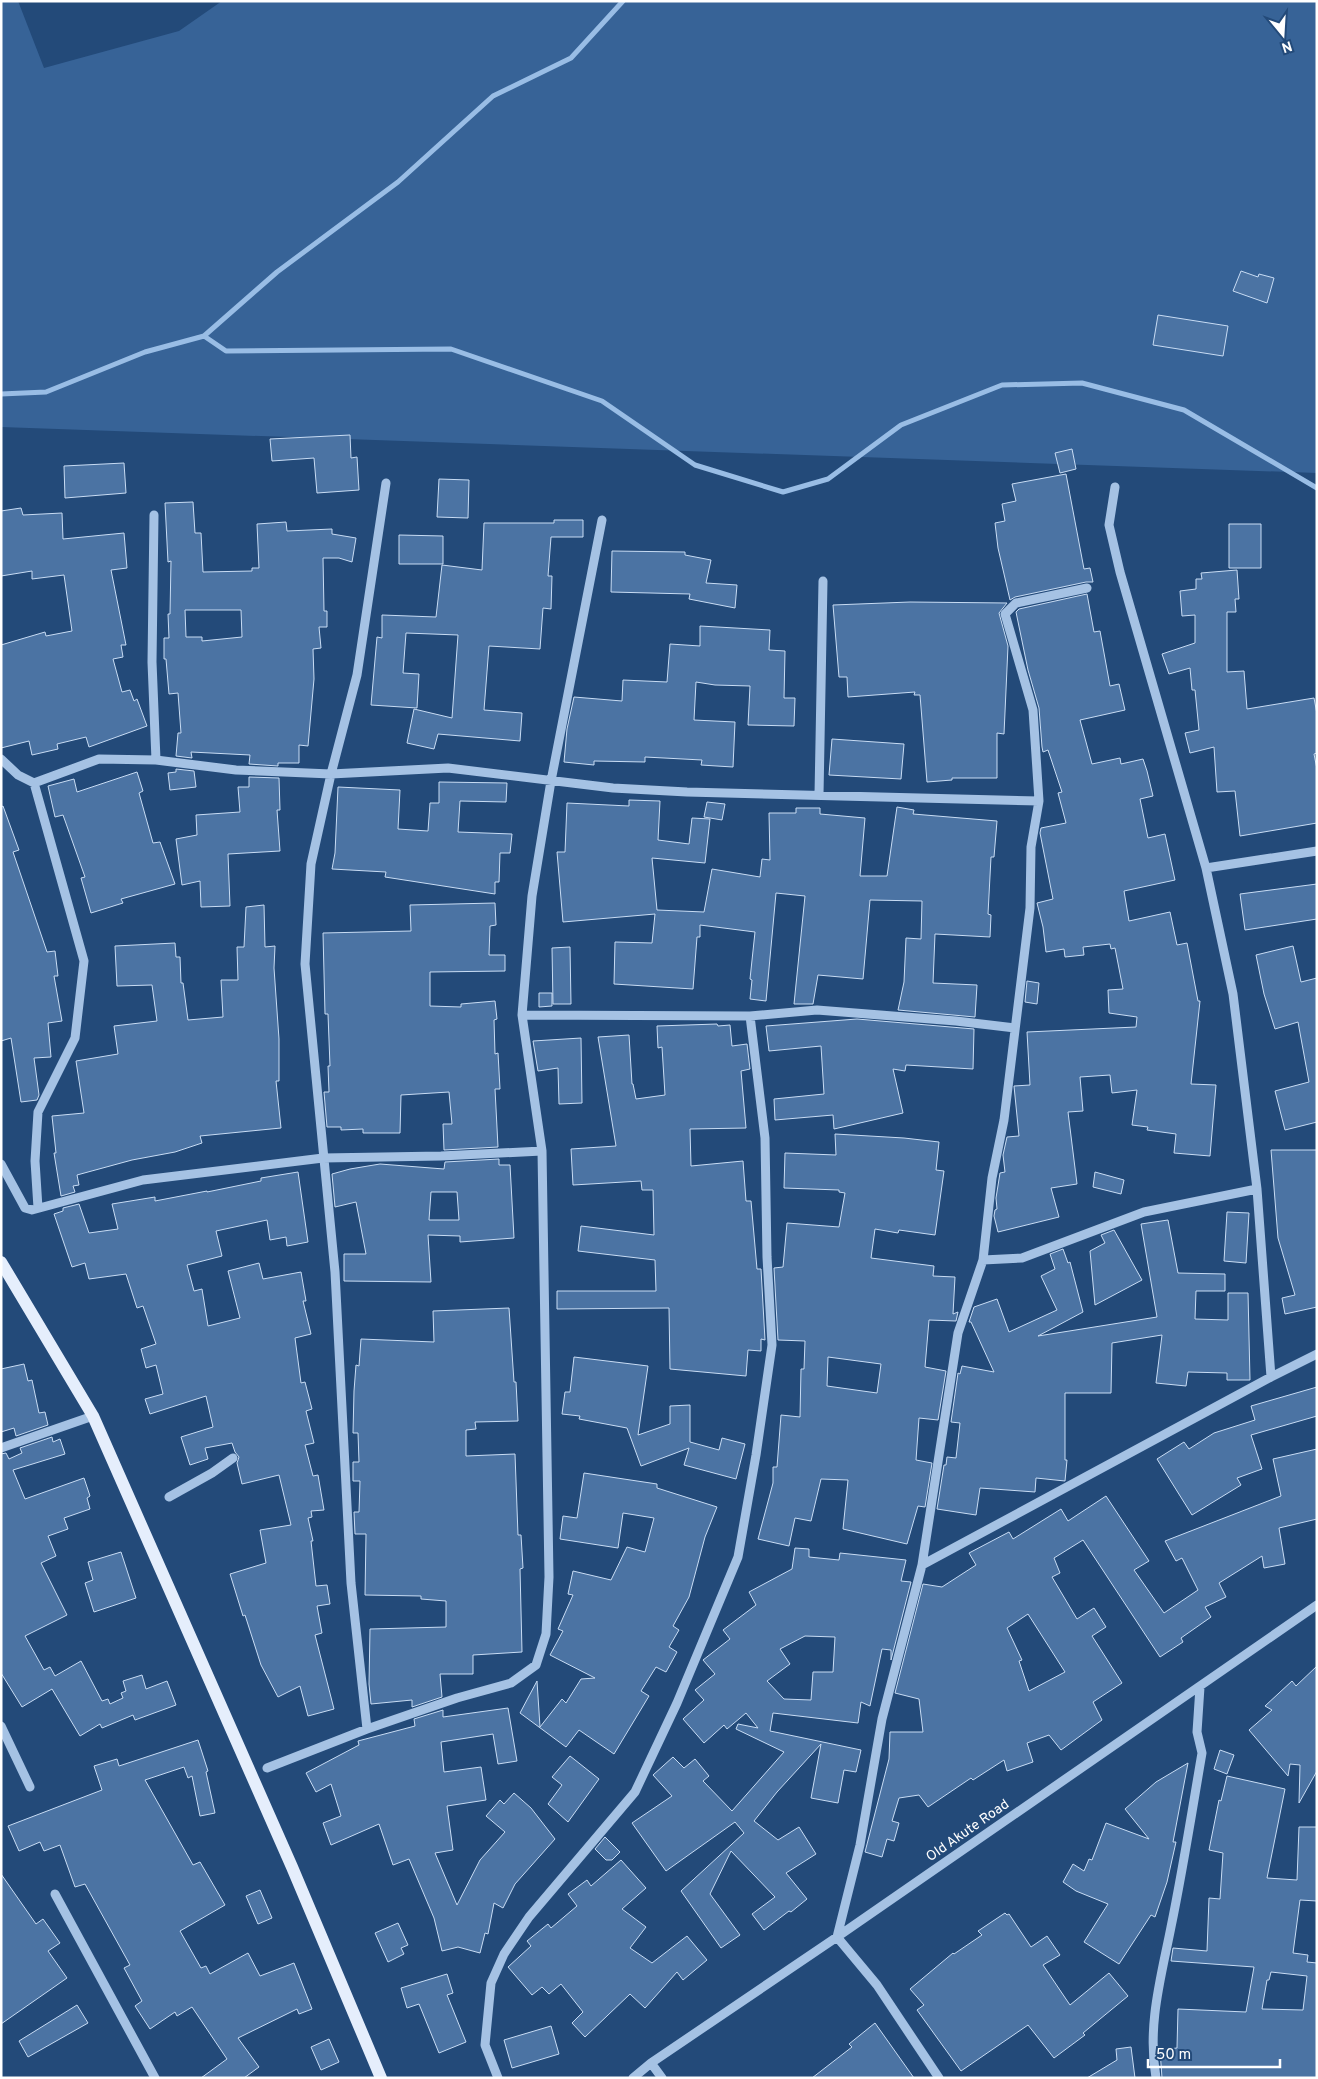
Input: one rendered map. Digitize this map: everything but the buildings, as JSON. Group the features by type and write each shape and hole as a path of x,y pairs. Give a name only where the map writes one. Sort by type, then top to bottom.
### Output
{"main road":[{"path":"1,1262 93,1416 292,1867 381,2078"}],"street":[{"path":"367,1729 351,1583 335,1272 322,1158 305,964 311,864 331,774 357,675 386,483"},
{"path":"1115,488 1109,526 1120,572 1206,868 1234,994 1257,1189 1271,1377"},
{"path":"154,515 152,662 156,760"},
{"path":"267,1768 367,1729 457,1698 511,1683 536,1665 546,1634 549,1577 542,1151 522,1016 532,896 551,781 602,520"},
{"path":"819,796 823,581"},
{"path":"939,2078 877,1984 837,1937 860,1845 882,1719 922,1565 958,1333 983,1260 992,1178 1004,1120 1030,908 1031,847 1039,801 1033,710 1006,614 1016,603 1087,588"},
{"path":"1,760 18,775 34,783 99,760 156,760 236,770 331,774 448,768 613,788 687,792 1039,801"},
{"path":"34,783 84,961 75,1038 38,1112 35,1161 38,1208"},
{"path":"1206,868 1317,850"},
{"path":"522,1016 750,1016 817,1010 956,1021 1015,1028"},
{"path":"498,2078 485,2045 491,1983 504,1954 529,1916 635,1792 677,1702 738,1557 756,1455 772,1345 767,1256 765,1138 750,1016"},
{"path":"1,1164 25,1208 28,1210 143,1180 322,1158 441,1156 542,1151"},
{"path":"983,1260 1022,1258 1144,1212 1257,1189"},
{"path":"922,1565 1317,1354"},
{"path":"1,1448 93,1416"},
{"path":"169,1497 233,1458"},
{"name":"Old Akute Road","path":"633,2078 651,2063 837,1937 1317,1605"},
{"path":"1156,2078 1152,2056 1155,2000 1172,1926 1202,1753 1197,1732 1200,1687"},
{"path":"1,1726 30,1787"},
{"path":"55,1894 155,2078"},
{"path":"651,2063 662,2078"}],"shaded area":[{"path":"1,1 18,1 44,68 179,31 222,1 1317,1 1317,473 1,427"}],"waterway":[{"path":"204,336 277,272 398,182 493,96 571,58 623,1"},
{"path":"1,394 46,392 145,352 204,336 226,351 451,349 602,401 695,465 783,492 828,479 901,425 1002,385 1082,383 1184,410 1317,488"}]}
